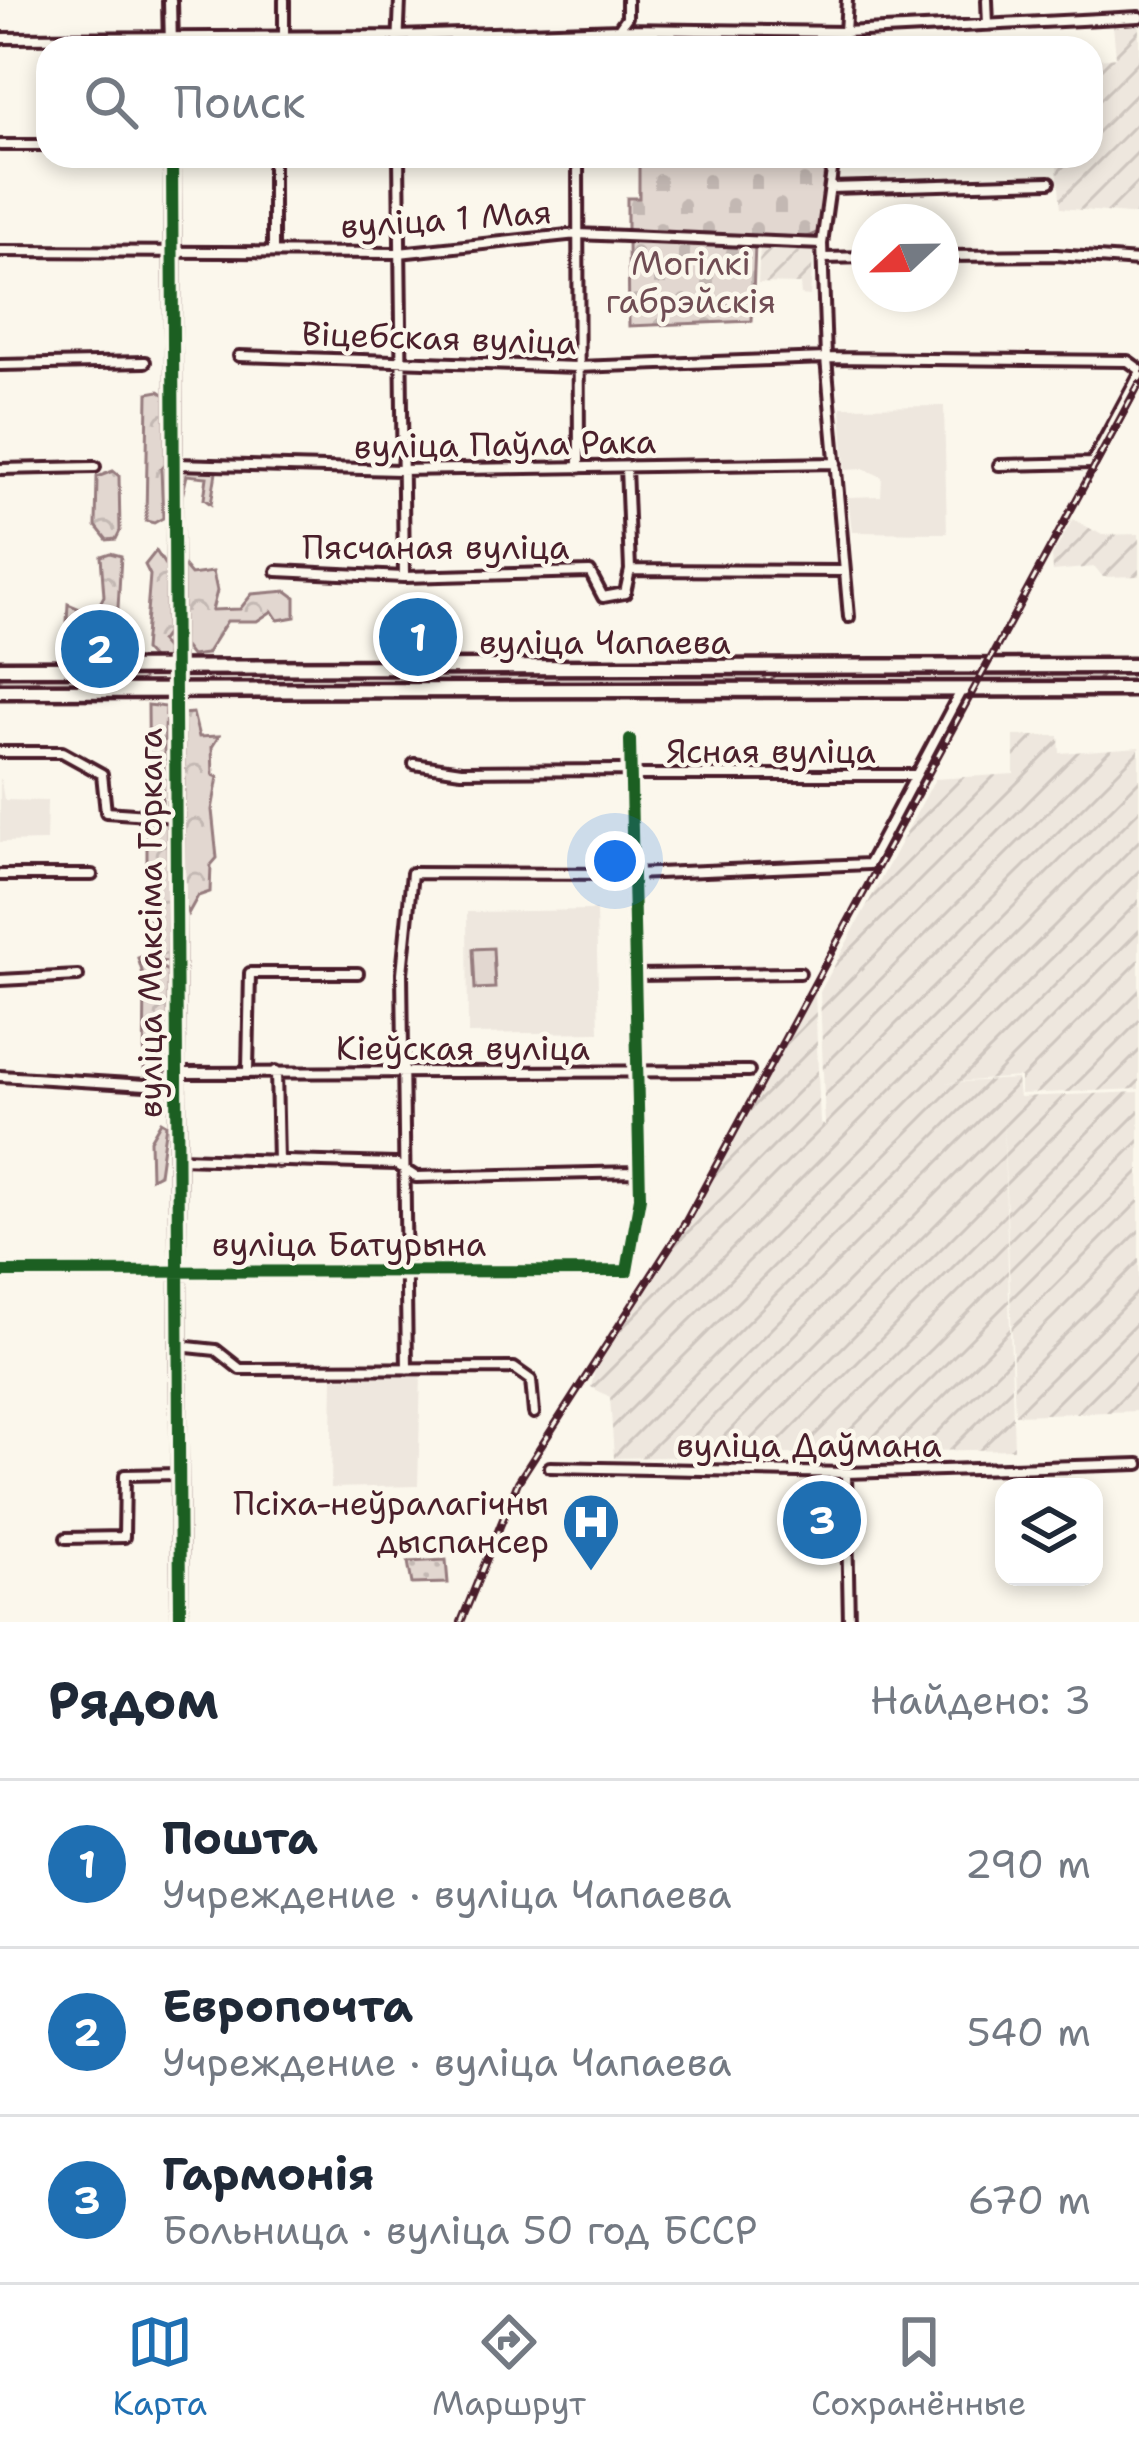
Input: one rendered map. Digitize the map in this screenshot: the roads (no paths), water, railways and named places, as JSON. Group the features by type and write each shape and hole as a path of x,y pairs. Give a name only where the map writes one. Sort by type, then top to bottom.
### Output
{"main road":[{"path":"1106,688 1107,664"},
{"name":"вуліца Чапаева","path":"0,668 1139,666"},
{"path":"423,670 423,690"},
{"name":"вуліца Чапаева","path":"0,691 1139,689"}],"street":[{"path":"170,0 171,36"},
{"path":"284,0 284,36 620,29 845,32 1139,16"},
{"path":"398,36 400,0"},
{"path":"614,36 627,0"},
{"path":"845,36 847,0"},
{"path":"987,0 988,25"},
{"path":"0,38 36,39"},
{"path":"0,145 36,145"},
{"name":"вуліца Максіма Горкага","path":"172,168 183,1622"},
{"path":"273,168 273,251"},
{"path":"399,168 404,577"},
{"path":"578,168 580,468"},
{"path":"832,168 823,244 826,358 848,617"},
{"path":"830,188 1050,182"},
{"name":"вуліца 1 Мая","path":"0,251 399,253 577,233 823,244"},
{"path":"959,256 1056,254 1139,261"},
{"path":"823,258 851,257"},
{"name":"Віцебская вуліца","path":"239,356 577,368 826,358 1128,361 1139,372"},
{"path":"0,365 145,362"},
{"path":"999,465 1092,463 1139,372"},
{"name":"вуліца Паўла Рака","path":"175,464 400,470 836,463"},
{"path":"0,469 95,467"},
{"path":"626,467 630,570"},
{"name":"Пясчаная вуліца","path":"277,571 404,577 590,572 603,597 625,593 630,570 843,571"},
{"path":"407,1369 402,974 412,873 633,874 869,864 963,689"},
{"path":"177,1158 396,1164 416,1177 636,1172 630,740"},
{"path":"0,752 68,754 103,774 106,812 176,817"},
{"name":"Ясная вуліца","path":"414,764 461,771 622,770 633,776 914,775"},
{"path":"0,875 92,874"},
{"path":"248,1070 250,974 358,973"},
{"path":"636,976 800,973"},
{"path":"0,980 78,976"},
{"path":"276,1071 278,1162"},
{"name":"Кіеўская вуліца","path":"177,1072 749,1071"},
{"path":"0,1076 162,1086"},
{"name":"вуліца Батурына","path":"0,1272 627,1271 640,1197 636,1172"},
{"path":"178,1346 217,1350 240,1369 520,1370 531,1380 534,1413"},
{"name":"вуліца Даўмана","path":"550,1467 846,1473 1139,1463"},
{"path":"846,1473 849,1622"},
{"path":"66,1538 124,1537 125,1475 180,1474"}],"railway":[{"path":"461,1622 518,1482 685,1223 1139,384"}],"place":[{"name":"Пошта","path":"418,637"},
{"name":"Европочта","path":"100,649"},
{"name":"Гармонія","path":"822,1520"},
{"name":"Псіха-неўралагічны дыспансер","path":"591,1573"}],"park label":[{"name":"Могілкі габрэйскія","path":"691,282"}]}
